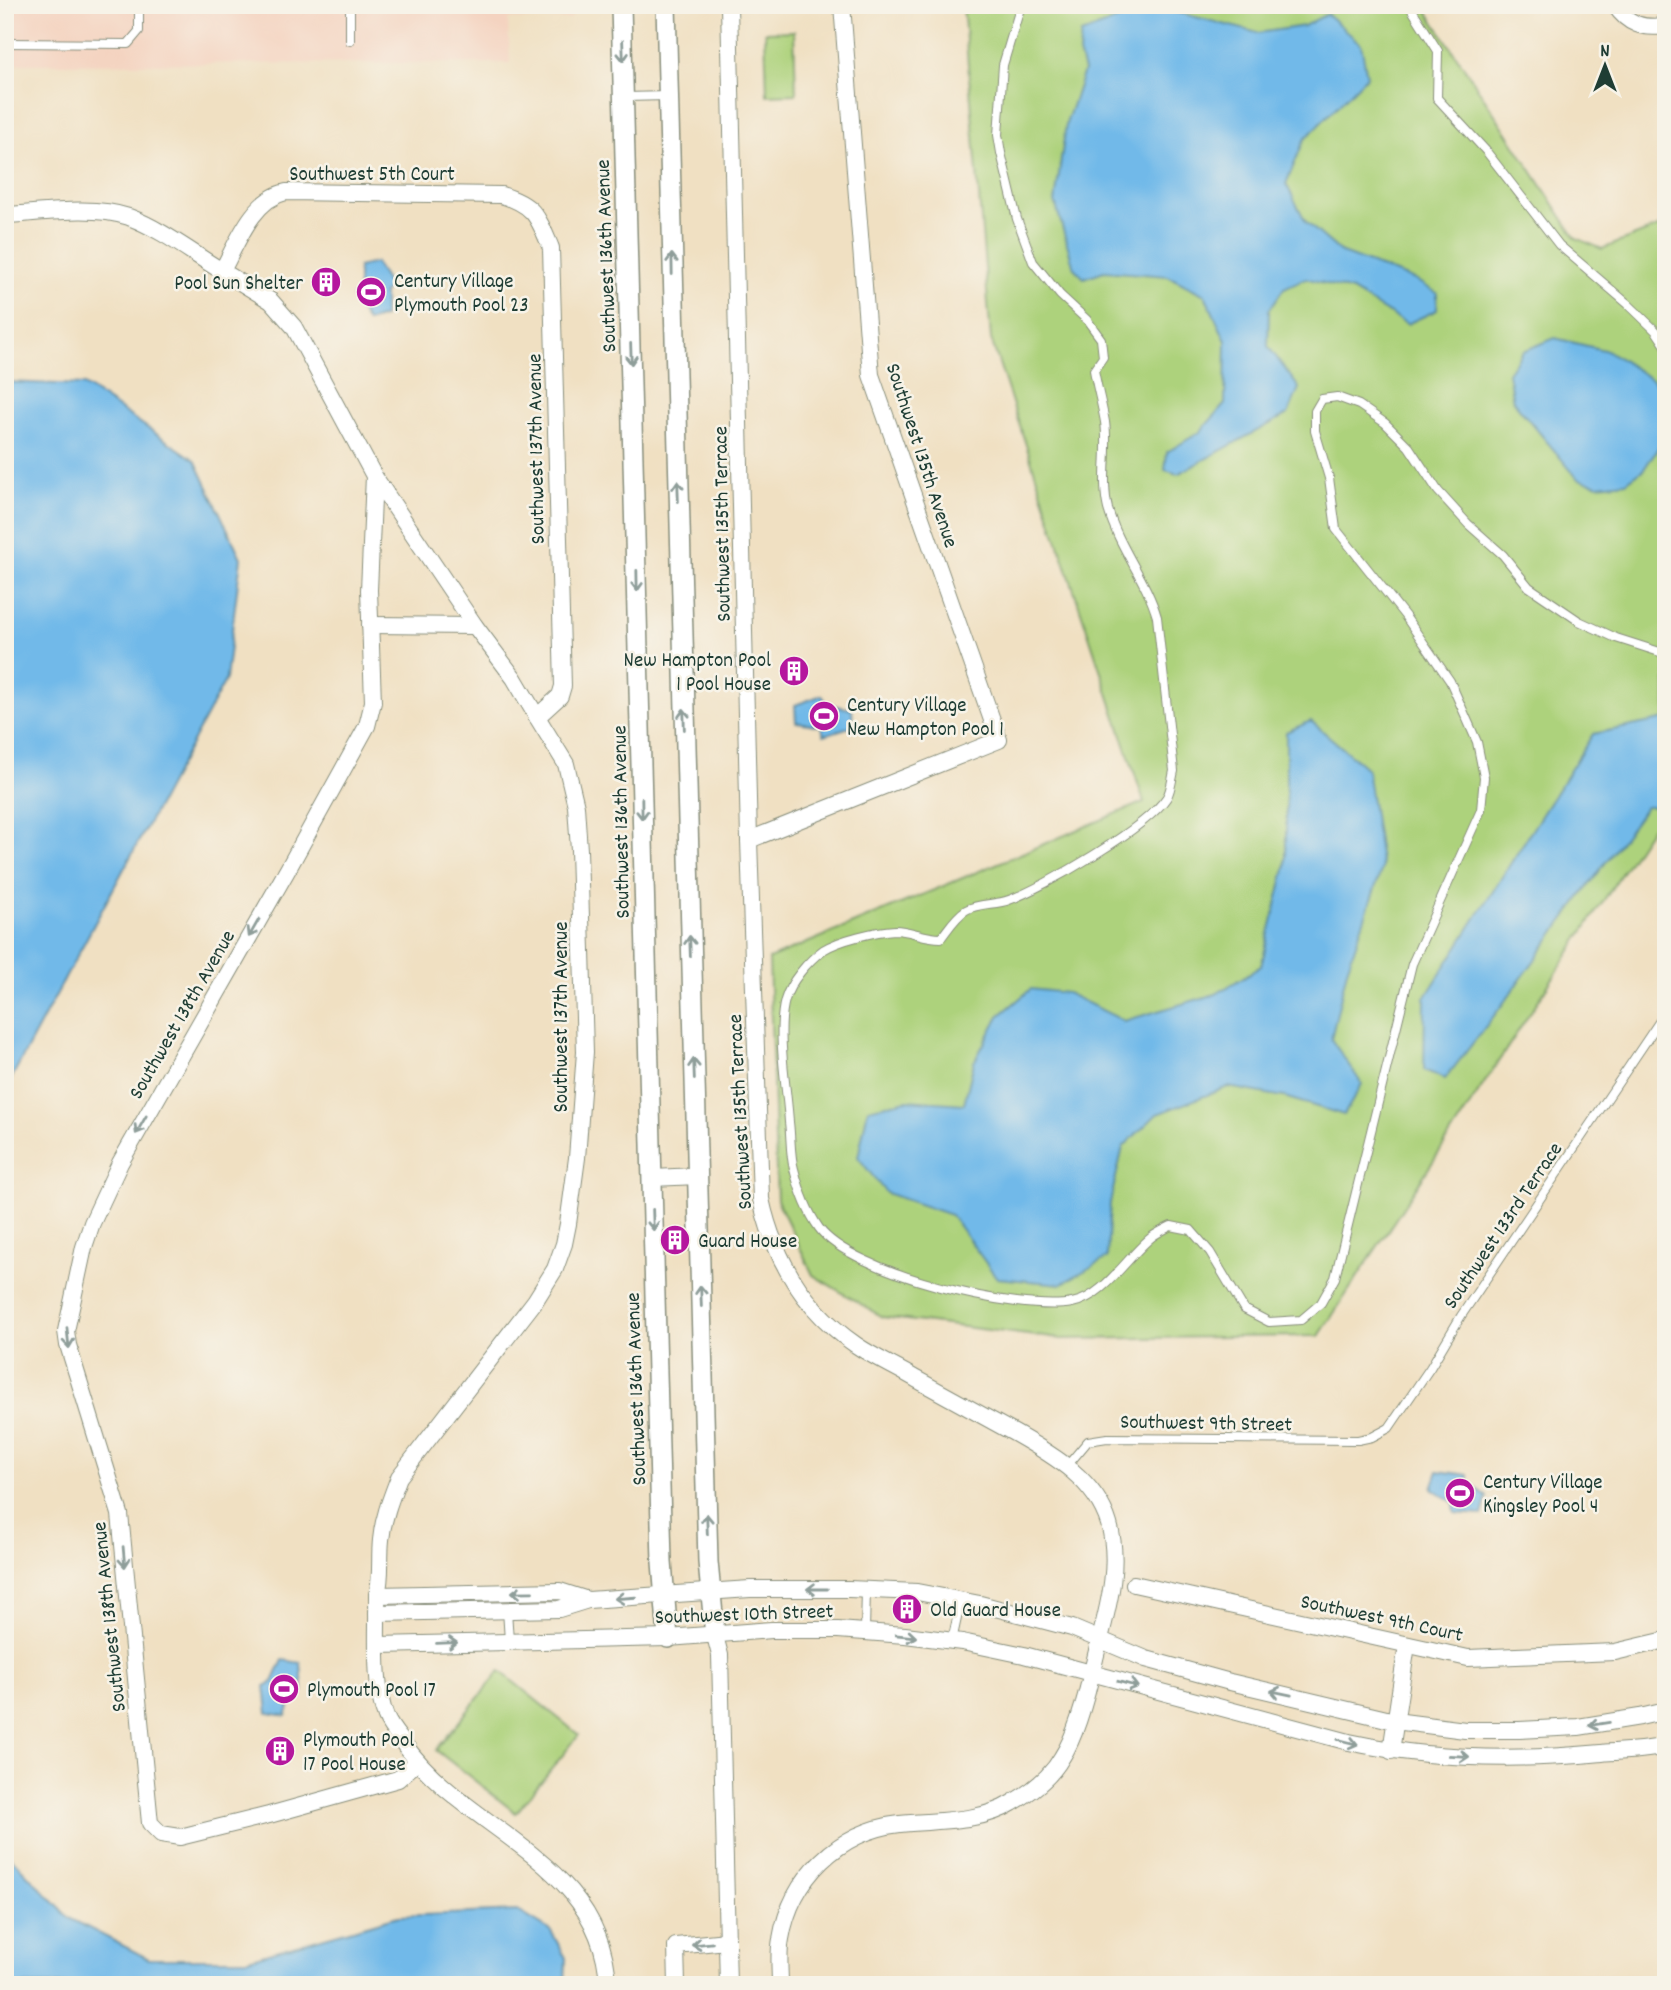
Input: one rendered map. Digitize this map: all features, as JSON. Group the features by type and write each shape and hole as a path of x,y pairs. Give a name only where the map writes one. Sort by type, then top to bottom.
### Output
{"street":[{"name":"Southwest 136th Avenue","path":"621,5 662,1562 668,1638"},
{"path":"666,5 710,1592 720,1656 728,1985"},
{"name":"Southwest 135th Terrace","path":"729,5 749,840 761,1199 767,1225 786,1268 809,1303 836,1329 856,1345 1031,1442 1067,1466 1091,1490 1109,1523 1113,1553 1112,1581 1091,1674 1063,1757 1041,1783 1008,1806 963,1819 904,1824 874,1830 846,1841 814,1867 796,1895 784,1925 779,1950 780,1985"},
{"name":"Southwest 135th Avenue","path":"749,840 999,740 871,375 842,5"},
{"path":"1615,5 1624,18 1648,28 1666,26"},
{"name":"Southwest 5th Court","path":"222,271 256,212 274,194 286,191 501,195"},
{"name":"Southwest 137th Avenue","path":"501,195 521,201 533,210 551,248 562,685 559,696 537,717 566,764 576,806 585,1052 578,1158 564,1244 555,1269 535,1301 400,1477 387,1506 381,1540 380,1584 377,1595 378,1671 385,1715 417,1762 484,1819 535,1855 572,1892 590,1917 603,1950 608,1985"},
{"path":"5,215 76,211 126,216 222,271"},
{"name":"Southwest 138th Avenue","path":"222,271 271,301 294,327 374,476 370,625 373,702 367,726 120,1163 92,1223 84,1247 66,1331 120,1514 150,1823 161,1834 180,1837 398,1779 417,1762"},
{"path":"374,476 475,626 514,678 537,717"},
{"path":"370,625 475,626"},
{"path":"652,1178 698,1177"},
{"name":"Southwest 9th Court","path":"1134,1584 1407,1646 1476,1658 1615,1651 1666,1640"},
{"name":"Southwest 10th Street","path":"377,1613 559,1609 588,1600 750,1589 917,1592 961,1600 1072,1628 1146,1659 1395,1721 1465,1730 1519,1730 1578,1727 1666,1711"},
{"name":"Southwest 10th Street","path":"377,1595 560,1591 588,1600"},
{"name":"Southwest 10th Street","path":"379,1645 668,1638 772,1630 865,1632 952,1641 1024,1656 1391,1751 1534,1758 1666,1746"},
{"path":"1391,1751 1407,1646"},
{"path":"677,1985 676,1946 727,1941"}],"lane":[{"path":"5,43 128,44 139,31 139,5"},
{"path":"350,5 351,41"},
{"path":"1021,5 1003,65 998,135 1001,153 1017,219 1033,262 1101,338 1103,357 1094,370 1105,424 1105,495 1109,512 1129,560 1151,596 1157,617 1174,771 1168,796 1154,812 1042,885 1007,901 967,909 941,938 927,938 897,930 862,936 824,950 798,974 785,1000 782,1035 793,1168 806,1205 820,1229 839,1248 874,1266 935,1286 1023,1303 1073,1303 1101,1289 1152,1237 1171,1226 1191,1230 1210,1252 1244,1309 1269,1322 1301,1320 1321,1303 1335,1278 1412,964 1481,810 1485,777 1476,742 1450,681 1405,616 1336,530 1329,478 1315,431 1315,411 1322,399 1337,397 1359,405 1385,424 1409,447 1446,499 1468,524 1503,555 1529,587 1579,621 1616,638 1666,654"},
{"path":"1409,5 1438,51 1437,98 1486,151 1559,245 1628,304 1656,331 1666,346"},
{"path":"624,97 668,96"},
{"name":"Southwest 133rd Terrace","path":"1358,1440 1372,1437 1389,1428 1461,1316 1659,1022 1666,1016"},
{"name":"Southwest 9th Street","path":"1067,1466 1088,1441 1107,1438 1358,1440"},
{"path":"865,1632 866,1590"},
{"path":"952,1641 961,1600"},
{"path":"507,1610 509,1641"}],"shaded area":[{"path":"5,5 571,5 571,19 508,19 510,63 5,64"}],"green space":[{"path":"963,5 1423,5 1576,238 1602,249 1666,224 1666,828 1651,828 1319,1336 1061,1339 882,1317 813,1275 777,1200 769,959 1144,802 991,339"},
{"path":"794,31 796,94 767,95 765,32"},
{"path":"500,1671 579,1735 516,1813 436,1750"}],"water":[{"path":"1153,6 1258,33 1304,26 1327,14 1361,44 1367,76 1304,140 1286,184 1306,222 1342,253 1415,280 1437,293 1437,310 1407,324 1352,291 1306,278 1284,288 1269,310 1268,346 1299,388 1288,414 1178,474 1165,470 1167,452 1200,432 1225,404 1226,341 1205,295 1168,276 1104,271 1084,278 1074,268 1055,202 1066,124 1084,71 1079,53 1081,34"},
{"name":"Century Village Plymouth Pool 23","path":"375,263 389,286 384,293 384,317 367,322 352,297 358,291 358,267"},
{"path":"1555,338 1608,351 1654,381 1666,401 1662,442 1644,469 1626,482 1598,485 1578,479 1513,401 1508,373 1523,351"},
{"path":"5,382 84,385 195,460 241,558 226,679 5,1090"},
{"name":"Century Village New Hampton Pool 1","path":"822,695 827,704 852,709 853,726 824,735 821,726 796,722 795,705"},
{"path":"1666,719 1666,807 1646,807 1445,1079 1424,1070 1425,998 1593,734"},
{"path":"1311,721 1367,769 1382,868 1347,970 1331,1039 1362,1084 1344,1115 1284,1097 1228,1087 1157,1114 1123,1147 1110,1203 1107,1258 1061,1284 997,1278 951,1215 886,1193 858,1157 868,1109 906,1100 964,1104 974,1062 999,1016 1031,989 1067,993 1124,1021 1216,994 1261,966 1286,865 1286,732"},
{"name":"Century Village Kingsley Pool 4","path":"1438,1471 1468,1475 1469,1483 1487,1497 1482,1515 1455,1513 1454,1503 1432,1488"},
{"name":"Plymouth Pool 17","path":"283,1660 301,1663 303,1691 294,1694 286,1716 268,1713 265,1686 273,1682"},
{"path":"5,1851 69,1918 149,1959 248,1959 398,1916 518,1911 551,1931 566,1958 565,1985 5,1985"}],"place":[{"name":"Pool Sun Shelter","path":"326,282"},
{"name":"Century Village Plymouth Pool 23","path":"371,292"},
{"name":"New Hampton Pool 1 Pool House","path":"794,671"},
{"name":"Century Village New Hampton Pool 1","path":"824,716"},
{"name":"Guard House","path":"675,1240"},
{"name":"Century Village Kingsley Pool 4","path":"1460,1493"},
{"name":"Old Guard House","path":"907,1609"},
{"name":"Plymouth Pool 17","path":"284,1689"},
{"name":"Plymouth Pool 17 Pool House","path":"280,1751"}]}
